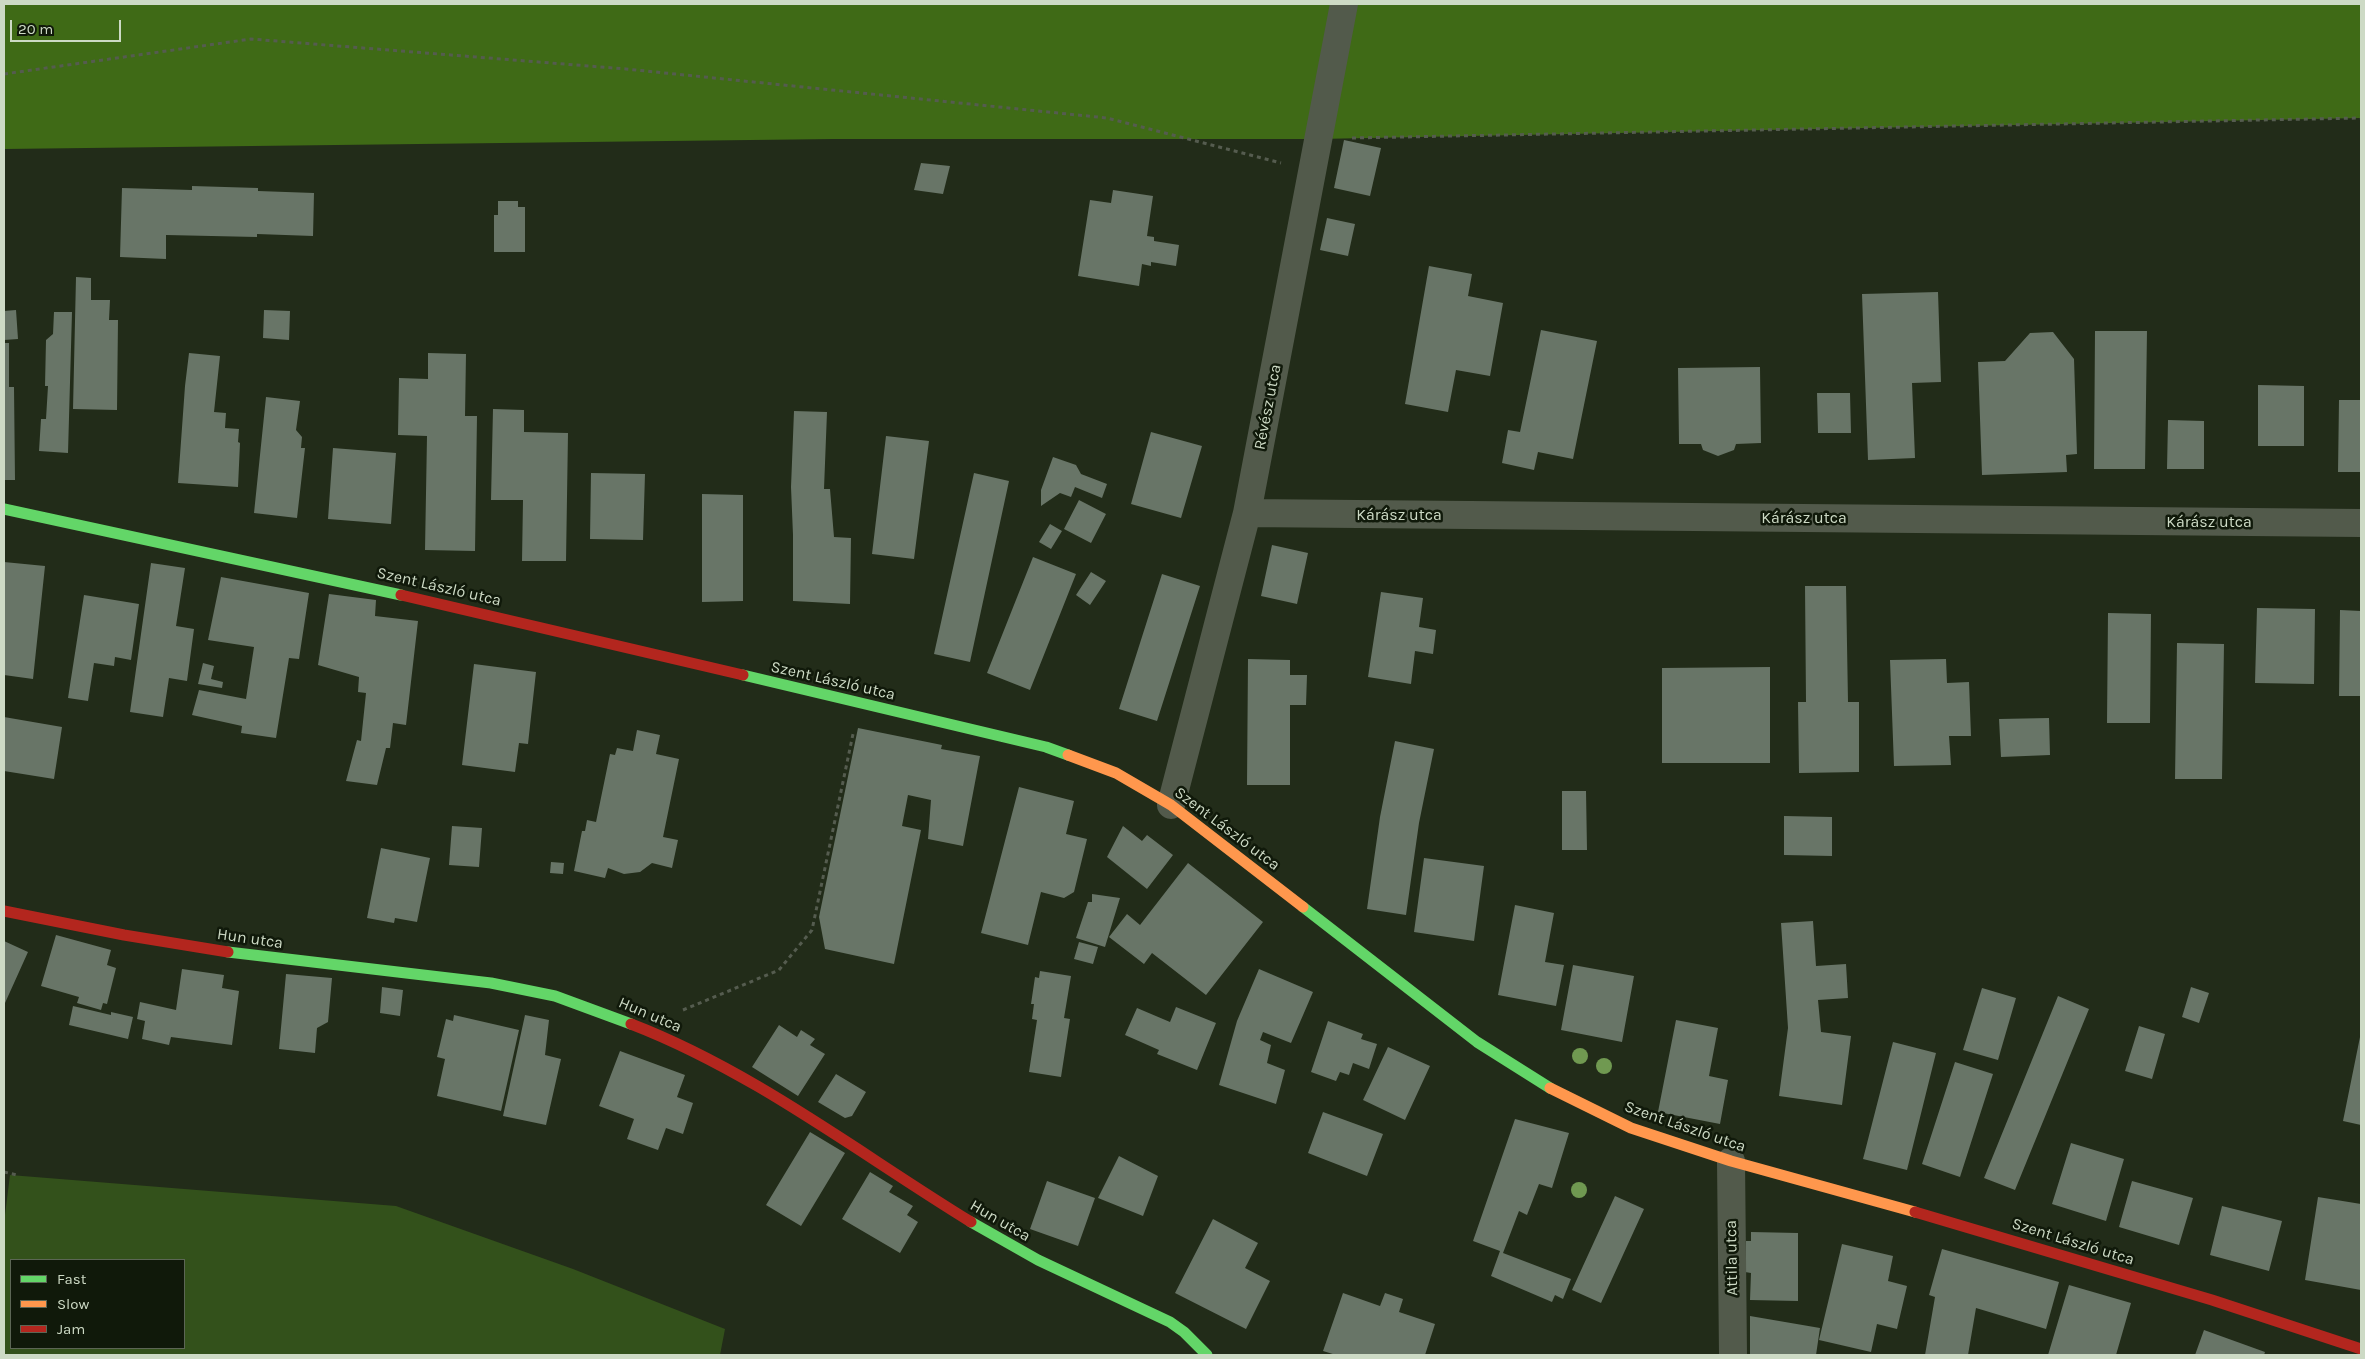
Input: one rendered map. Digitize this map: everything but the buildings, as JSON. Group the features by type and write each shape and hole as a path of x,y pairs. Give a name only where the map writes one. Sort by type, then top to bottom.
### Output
{"street":[{"name":"Révész utca","path":"1171,805 1248,514 1344,4"},
{"name":"Szent László utca","path":"4,509 407,596 1046,747 1116,773 1171,805 1477,1042 1551,1089 1631,1128 1731,1161 2014,1241 2300,1327 2361,1348"},
{"name":"Kárász utca","path":"1248,514 2361,523"},
{"name":"Hun utca","path":"4,911 95,932 194,948 520,987 586,1006 652,1033 770,1093 869,1155 951,1210 1021,1252 1143,1308 1182,1330 1207,1355"},
{"name":"Attila utca","path":"1731,1161 1733,1355"}],"path":[{"path":"4,74 251,39 626,69 1107,118 1313,171"},
{"path":"1319,139 2361,118"},
{"path":"652,1033 662,1018 779,970 812,930 859,704"},
{"path":"4,1172 17,1175"}],"green space":[{"path":"4,4 2361,4 2361,118 1319,139 834,139 4,149"},
{"path":"10,1175 396,1206 573,1269 725,1329 720,1355 4,1355 4,1223"}],"traffic: fast":[{"path":"4,509 401,595"},
{"path":"743,675 1046,747 1068,755"},
{"path":"1303,907 1477,1042 1550,1088"},
{"path":"228,952 491,983 555,996 631,1024"},
{"path":"971,1222 1038,1260 1170,1322 1184,1332 1207,1355"}],"traffic: slow":[{"path":"1068,755 1116,773 1171,805 1303,907"},
{"path":"1550,1088 1631,1128 1731,1161 1915,1212"}],"traffic: jam":[{"path":"401,595 743,675"},
{"path":"4,911 124,935 228,952"},
{"path":"631,1024 676,1043 763,1089 971,1222"},
{"path":"1915,1212 2212,1300 2361,1349"}]}
